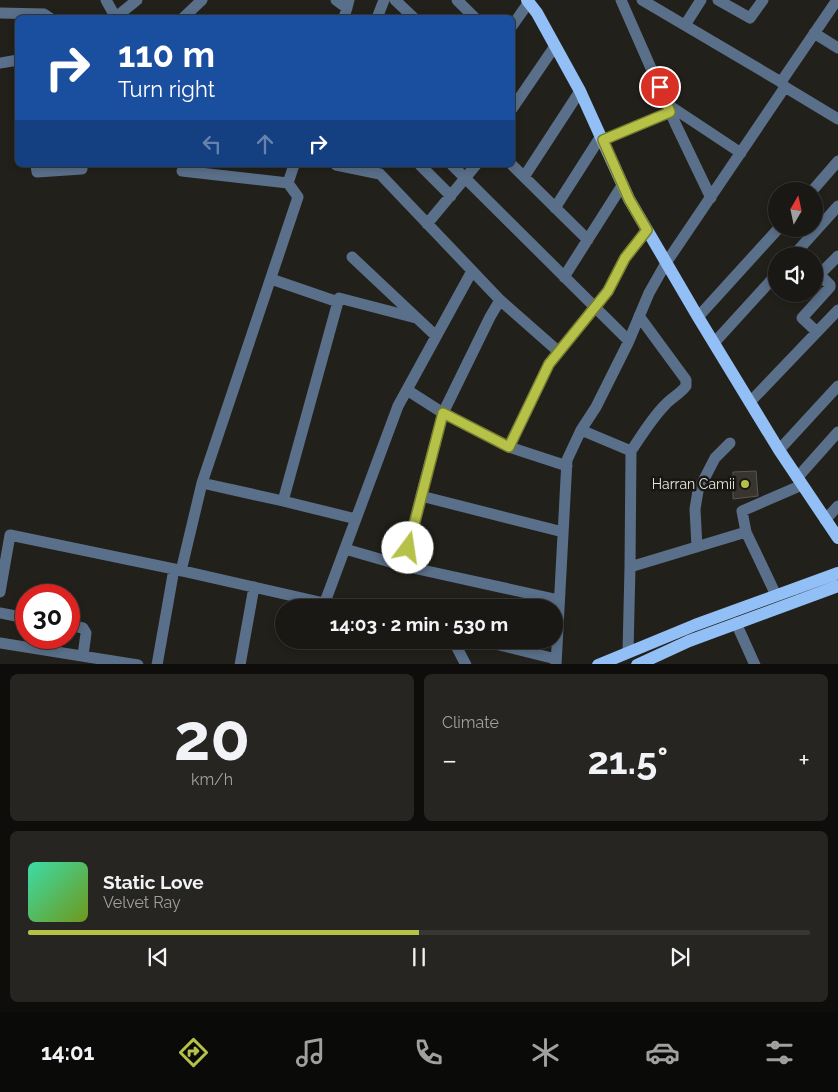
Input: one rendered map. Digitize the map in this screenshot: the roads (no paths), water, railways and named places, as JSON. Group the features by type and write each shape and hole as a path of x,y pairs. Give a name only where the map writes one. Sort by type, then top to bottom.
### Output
{"main road":[{"path":"528,1 537,13 580,91 629,199 779,450 838,538"},
{"path":"598,664 695,624 838,573"},
{"path":"637,664 689,641 838,586"}],"street":[{"path":"11,0 12,13"},
{"path":"106,0 115,15"},
{"path":"118,15 136,0"},
{"path":"186,15 202,0"},
{"path":"336,0 347,9"},
{"path":"378,15 384,0"},
{"path":"395,0 411,15"},
{"path":"457,0 472,15"},
{"path":"621,0 711,198"},
{"path":"642,0 838,120"},
{"path":"684,26 701,0"},
{"path":"718,0 750,18 763,0"},
{"path":"515,21 528,1"},
{"path":"559,599 567,460 629,341 649,293 666,263 741,154 814,33 837,3"},
{"path":"0,13 46,15"},
{"path":"814,33 838,48"},
{"path":"515,105 555,46"},
{"path":"0,63 15,60"},
{"path":"524,177 580,91"},
{"path":"555,208 602,138 669,108"},
{"path":"669,108 741,154"},
{"path":"820,182 838,161"},
{"path":"36,168 82,167"},
{"path":"288,183 293,167"},
{"path":"346,167 380,174 500,300 559,352"},
{"path":"422,167 451,196"},
{"path":"454,167 629,341"},
{"path":"427,224 474,167"},
{"path":"514,167 588,240"},
{"path":"157,664 178,570 202,482 298,197 288,183 182,171"},
{"path":"564,277 623,184"},
{"path":"803,247 838,206"},
{"path":"509,447 549,364 608,291 625,258 647,230"},
{"path":"698,317 770,238"},
{"path":"823,267 838,256"},
{"path":"352,257 436,336"},
{"path":"326,599 398,406 472,271"},
{"path":"823,278 829,283 830,287 823,295"},
{"path":"271,279 338,302"},
{"path":"714,343 768,284"},
{"path":"282,501 340,298 416,318"},
{"path":"404,566 443,413 500,300"},
{"path":"816,302 802,318 817,332"},
{"path":"750,402 838,310"},
{"path":"628,652 631,451 665,404 686,386 686,380 639,316"},
{"path":"779,450 838,386"},
{"path":"407,390 443,413 509,447 567,466"},
{"path":"581,430 631,451"},
{"path":"776,595 746,532 742,511 799,482 838,432"},
{"path":"697,547 695,519 698,491 715,458 730,443"},
{"path":"202,482 356,519"},
{"path":"421,496 563,532"},
{"path":"825,520 838,506"},
{"path":"630,567 746,532"},
{"path":"0,592 10,535 311,599"},
{"path":"345,549 404,566 554,599"},
{"path":"240,664 254,587"},
{"path":"0,613 15,616"},
{"path":"736,623 755,664"},
{"path":"80,627 83,628 86,633 83,656"},
{"path":"0,643 138,664"},
{"path":"458,649 466,664"},
{"path":"510,649 556,662 557,649"}],"place":[{"name":"Harran Camii","path":"745,484"}]}
